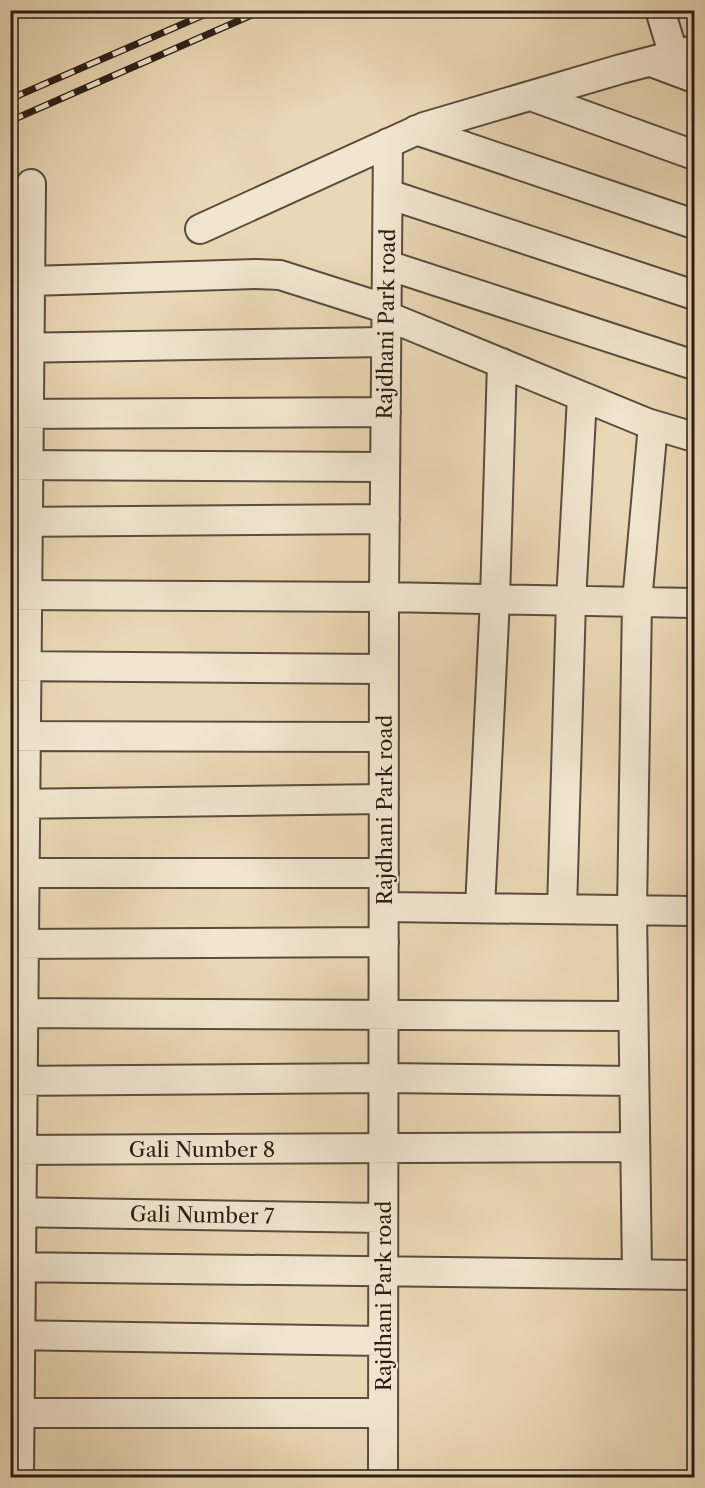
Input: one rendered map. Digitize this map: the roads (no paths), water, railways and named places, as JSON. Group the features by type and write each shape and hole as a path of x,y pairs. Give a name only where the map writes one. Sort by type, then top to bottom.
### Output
{"street":[{"path":"660,10 673,56 694,78"},
{"path":"200,229 424,126 673,56"},
{"path":"531,96 694,155"},
{"path":"416,130 694,224"},
{"name":"Rajdhani Park road","path":"383,1478 384,597 388,143"},
{"path":"19,1478 15,1412 15,1335 20,348 30,281 31,184"},
{"path":"388,194 694,295"},
{"path":"387,265 694,365"},
{"path":"30,281 280,275 387,322 502,363 653,424 694,437"},
{"path":"20,348 387,322"},
{"path":"480,908 495,599 502,363"},
{"path":"562,909 571,601 582,397"},
{"path":"20,413 386,412"},
{"path":"638,1274 632,910 637,602 653,424"},
{"path":"20,464 385,467"},
{"path":"19,522 385,519"},
{"path":"19,595 384,597 694,603"},
{"path":"18,666 384,669"},
{"path":"18,736 384,737"},
{"path":"18,804 384,799"},
{"path":"18,873 384,873"},
{"path":"384,907 694,911"},
{"path":"17,944 384,942"},
{"path":"17,1013 633,1016"},
{"path":"16,1081 384,1078 634,1081"},
{"name":"Gali Number 8","path":"16,1150 635,1147"},
{"name":"Gali Number 7","path":"16,1212 382,1218"},
{"path":"16,1267 694,1275"},
{"path":"15,1335 382,1341"},
{"path":"15,1412 382,1413"}],"railway":[{"path":"10,99 215,10"},
{"path":"10,121 263,10"}]}
